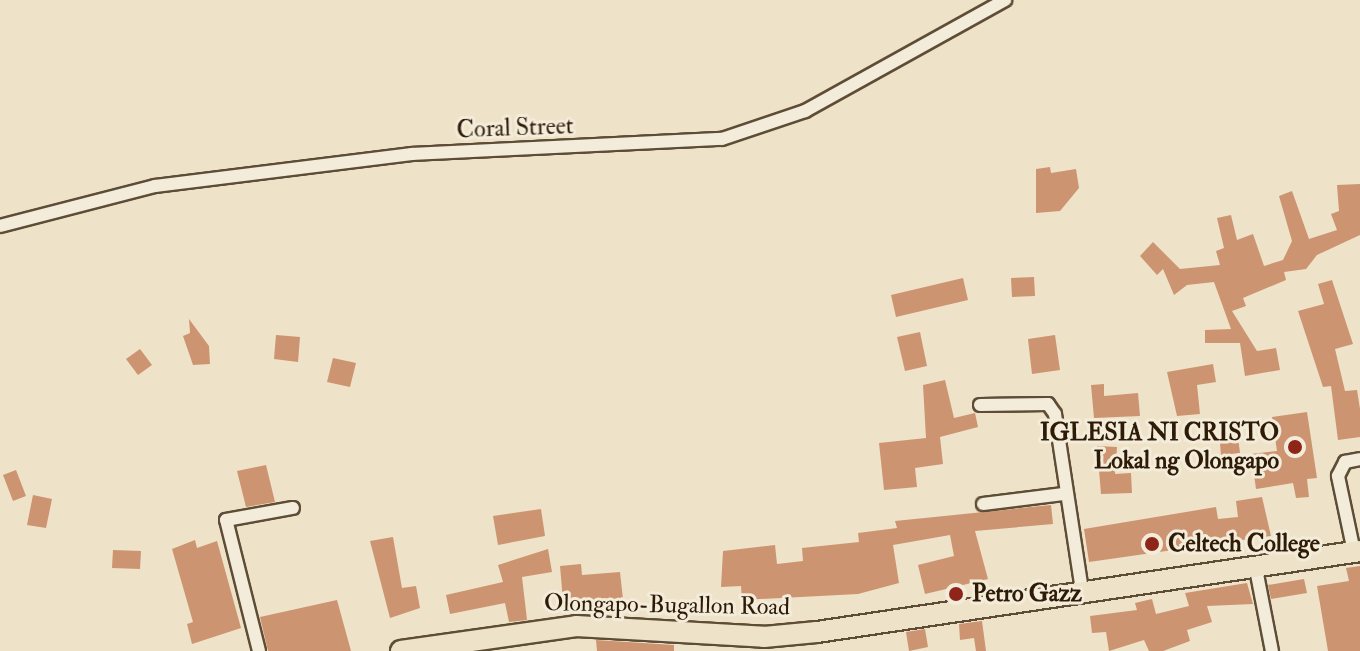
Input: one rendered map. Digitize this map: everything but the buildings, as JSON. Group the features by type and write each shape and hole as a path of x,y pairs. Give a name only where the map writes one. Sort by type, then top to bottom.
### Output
{"main road":[{"name":"Olongapo-Bugallon Road","path":"401,651 576,626 764,637 1083,596 1357,552"}],"street":[{"name":"Coral Street","path":"0,226 155,186 412,154 722,139 805,111 1005,0"},
{"path":"980,405 1048,404 1083,596"},
{"path":"1357,552 1338,476 1345,462 1360,459"},
{"path":"983,504 1063,494"},
{"path":"259,651 226,520 293,508"},
{"path":"1256,569 1272,651"}],"place":[{"name":"IGLESIA NI CRISTO Lokal ng Olongapo","path":"1295,447"},
{"name":"Celtech College","path":"1152,544"},
{"name":"Petro Gazz","path":"956,594"}]}
